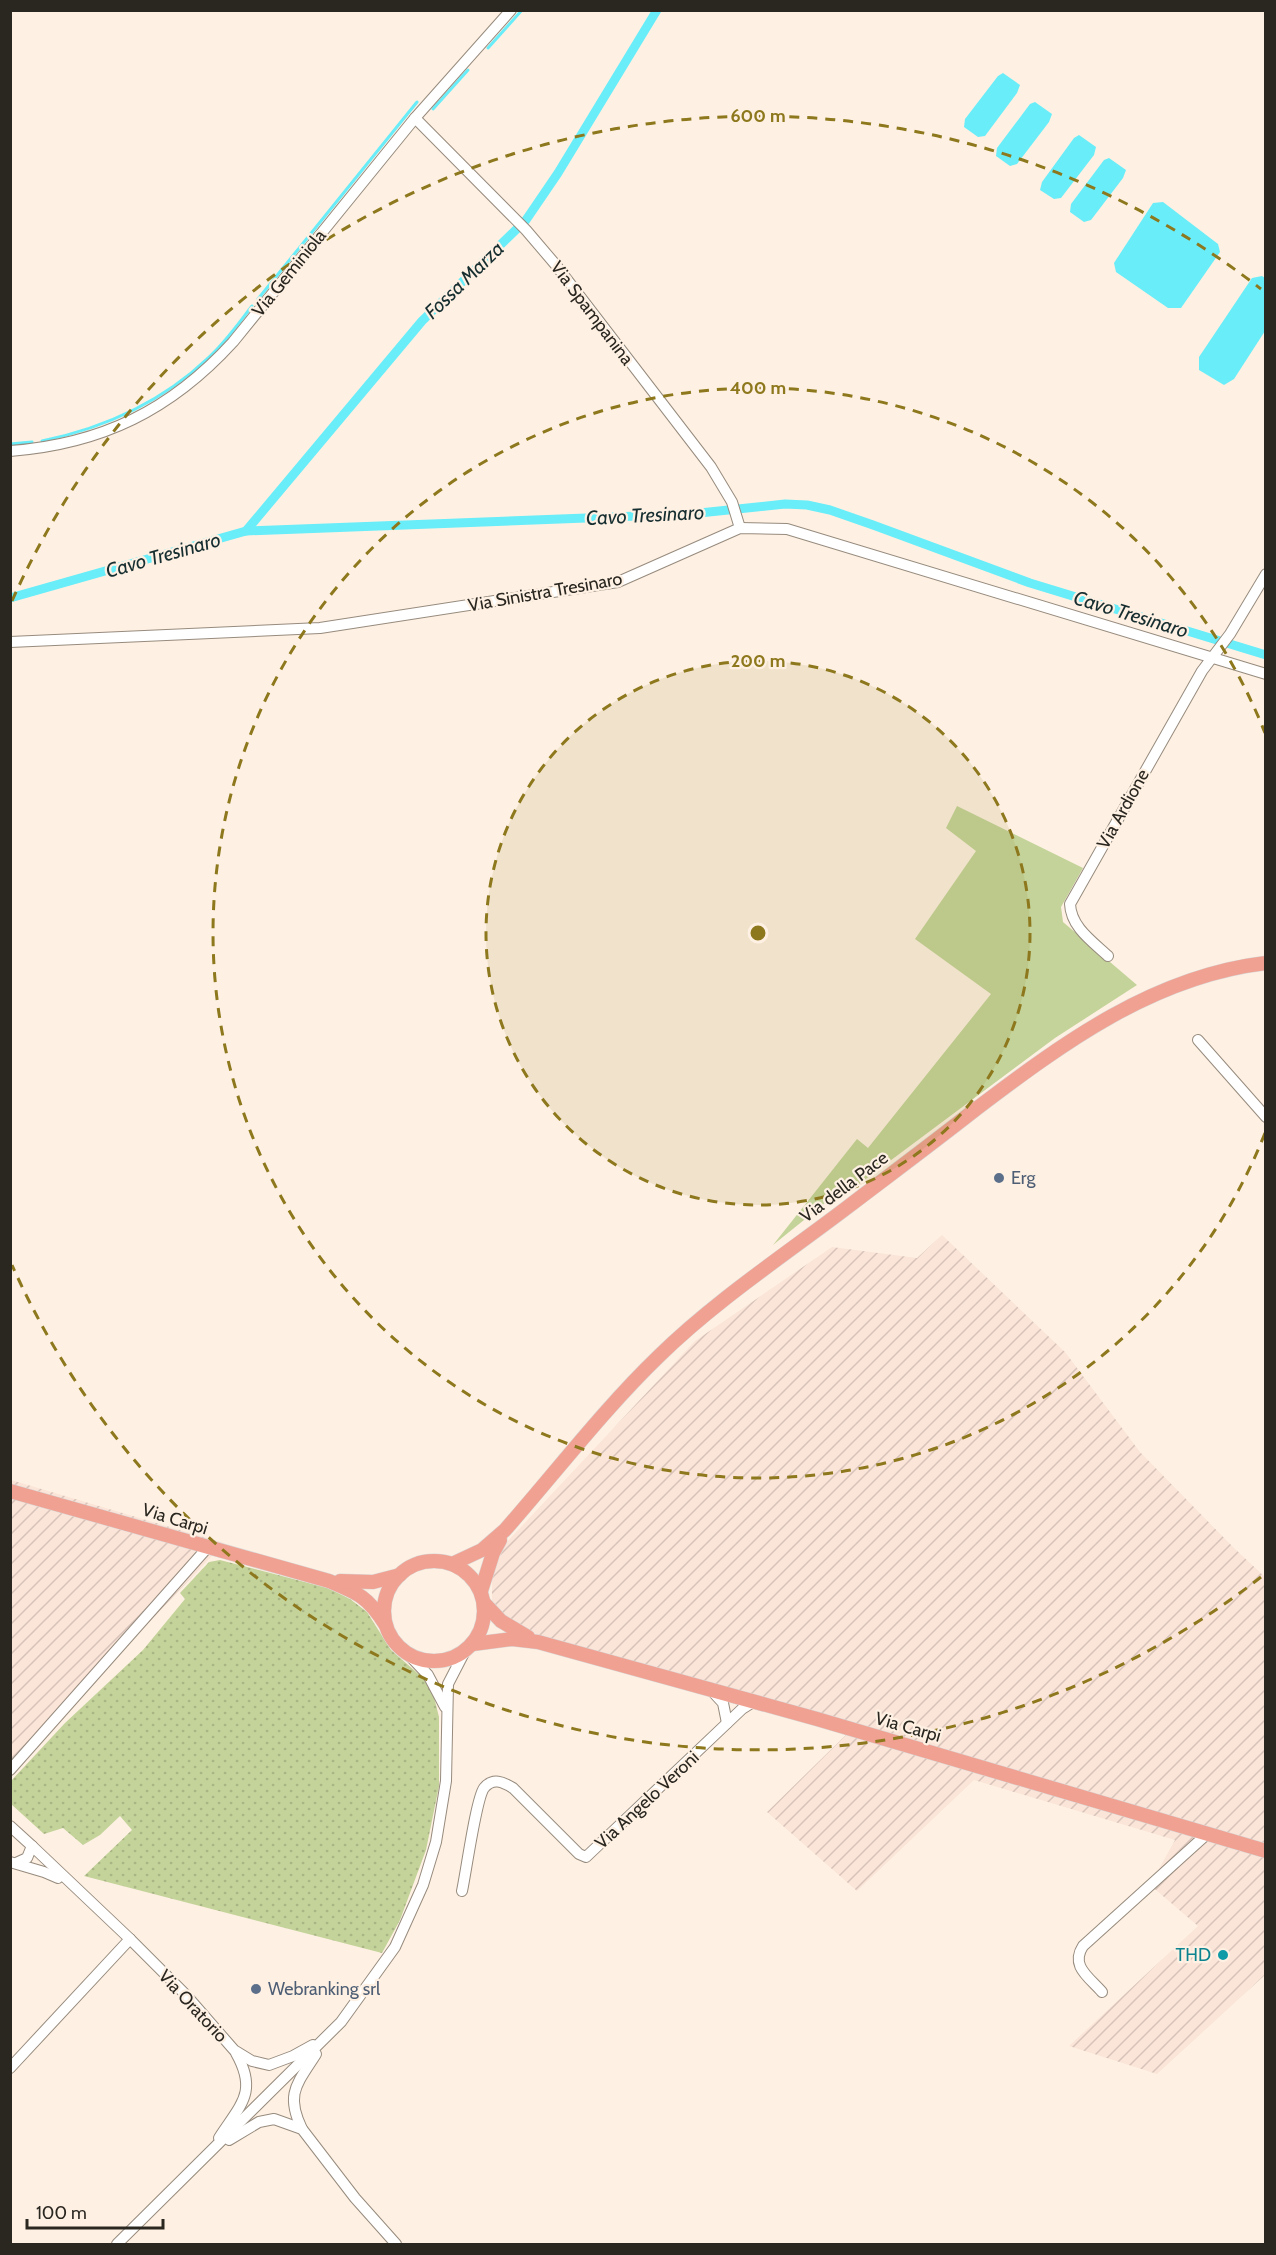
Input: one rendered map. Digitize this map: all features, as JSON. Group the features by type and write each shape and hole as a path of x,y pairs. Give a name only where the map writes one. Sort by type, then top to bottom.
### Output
{"main road":[{"name":"Via della Pace","path":"453,1564 482,1550 506,1530 633,1382 684,1332 1011,1083 1084,1032 1148,996 1217,971 1266,963"},
{"name":"Via Carpi","path":"10,1491 329,1581 362,1595 375,1608 390,1637 399,1648 421,1660 443,1661 469,1648 512,1639 538,1642 1022,1778 1266,1851"},
{"name":"Via della Pace","path":"483,1597 493,1553 506,1530"},
{"name":"Via Carpi","path":"329,1581 373,1582 400,1575 416,1564 434,1561 453,1564 470,1575 501,1622 538,1642"},
{"path":"385,1624 386,1597 400,1575"},
{"path":"469,1648 483,1625 483,1597"}],"street":[{"name":"Via Geminiola","path":"10,451 74,442 117,427 168,400 201,376 232,342 415,118 511,10"},
{"name":"Via Spampanina","path":"415,118 522,226 555,264 711,467 732,502 741,528"},
{"name":"Via Sinistra Tresinaro","path":"10,642 320,628 618,582 741,528 787,529 1213,656 1266,674"},
{"name":"Via Ardione","path":"1108,956 1075,923 1070,904 1202,670 1230,634 1266,574"},
{"path":"1198,1040 1266,1117"},
{"path":"10,1496 26,1495"},
{"path":"13,1767 208,1547"},
{"path":"117,2244 326,2037 355,2005 395,1947 423,1885 436,1842 444,1801 448,1684 469,1648"},
{"path":"410,1656 429,1675 447,1712"},
{"path":"711,1691 723,1703 727,1723"},
{"name":"Via Angelo Veroni","path":"462,1891 478,1807 484,1789 494,1781 501,1780 513,1788 579,1854 586,1857 742,1709 753,1702"},
{"name":"Via Oratorio","path":"10,1826 186,1995 234,2050 252,2061 269,2065 293,2056 326,2037"},
{"path":"1102,1992 1078,1965 1078,1954 1083,1946 1207,1834"},
{"name":"Via Oratorio","path":"13,1863 27,1858 32,1846"},
{"name":"Via Oratorio","path":"13,1863 45,1872 79,1891"},
{"path":"10,2068 130,1939"},
{"path":"326,2037 298,2083 293,2097 295,2116 302,2129 355,2198 396,2244"},
{"path":"209,2154 248,2086 245,2071 234,2050"},
{"path":"209,2154 246,2129 266,2120 280,2120 302,2129"}],"shaded area":[{"path":"942,1235 1065,1352 1140,1452 1265,1577 1265,1975 1157,2074 1069,2046 1198,1926 1150,1885 1175,1840 974,1780 857,1891 767,1812 851,1730 533,1634 508,1621 492,1603 492,1574 506,1543 695,1341 832,1247 917,1258"},
{"path":"11,1480 224,1543 11,1768"}],"green space":[{"path":"957,806 1083,868 1061,907 1063,922 1137,985 1055,1038 859,1184 835,1195 773,1245 857,1139 868,1148 991,994 915,939 976,851 946,828"},
{"path":"220,1560 328,1588 350,1599 367,1612 391,1650 422,1677 433,1693 439,1717 439,1786 426,1850 400,1920 382,1953 84,1876 132,1830 120,1816 100,1835 83,1845 63,1828 44,1834 11,1804 10,1782 65,1723 143,1650 185,1599 180,1593 209,1562"}],"water":[{"path":"1003,73 1020,85 1017,93 985,136 978,137 964,127 965,119 998,76"},
{"path":"1035,102 1052,114 1049,122 1017,164 1010,166 996,156 997,148 1030,104"},
{"path":"1079,135 1096,147 1094,155 1061,198 1054,199 1040,190 1042,182 1074,138"},
{"path":"1109,158 1126,170 1123,178 1091,220 1084,222 1070,212 1071,204 1104,160"},
{"path":"1163,202 1218,244 1220,252 1181,308 1168,308 1116,272 1114,263 1153,203"},
{"path":"1262,276 1265,278 1265,331 1234,379 1224,385 1199,370 1199,357 1252,278"}],"waterway":[{"path":"488,48 522,10"},
{"name":"Fossa Marza","path":"246,531 422,321 526,220 558,173 657,10"},
{"path":"433,109 468,70"},
{"path":"258,299 417,102"},
{"path":"42,441 109,421 151,401 190,374 214,352 252,306"},
{"path":"10,444 32,442"},
{"name":"Cavo Tresinaro","path":"10,598 246,531 690,514 785,504 807,505 830,510 1030,583 1266,655"}],"place":[{"name":"Erg","path":"999,1178"},
{"name":"THD","path":"1223,1955"},
{"name":"Webranking srl","path":"256,1989"}]}
